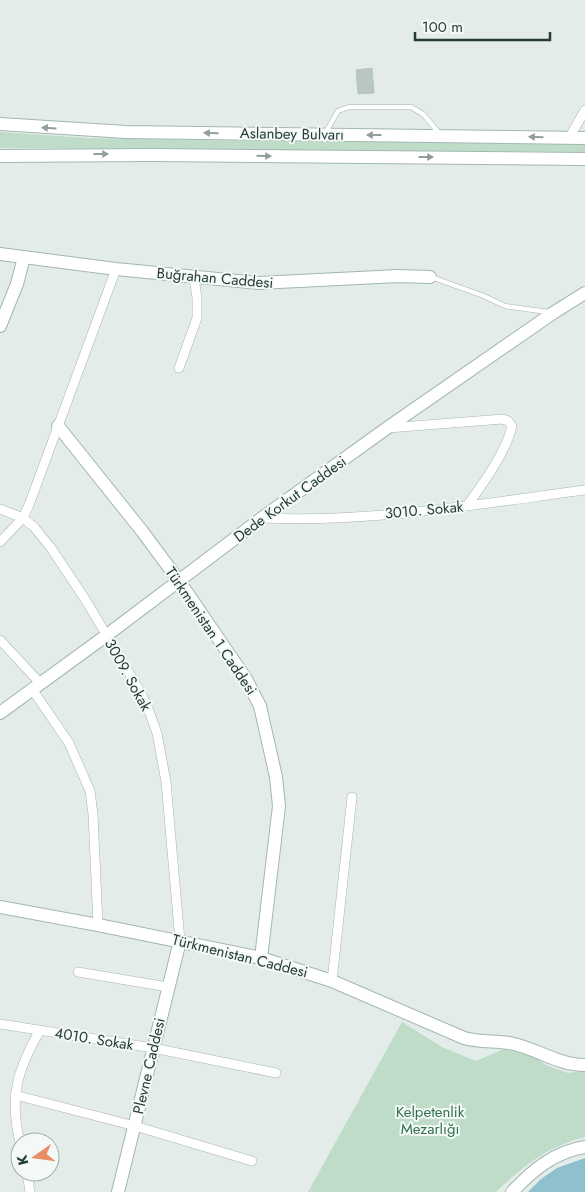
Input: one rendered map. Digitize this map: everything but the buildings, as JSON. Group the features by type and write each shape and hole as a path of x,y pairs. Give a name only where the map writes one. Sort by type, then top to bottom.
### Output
{"street":[{"path":"568,138 585,110"},
{"name":"Aslanbey Bulvarı","path":"0,124 126,132 585,138"},
{"name":"Aslanbey Bulvarı","path":"0,156 143,154 585,160"},
{"name":"Buğrahan Caddesi","path":"0,254 116,269 259,283 398,276 430,277"},
{"path":"0,326 17,284 24,257"},
{"path":"0,542 23,518 34,494 116,269"},
{"path":"179,368 197,318 194,277"},
{"name":"Dede Korkut Caddesi","path":"0,713 262,518 387,428 553,313 585,293"},
{"path":"387,428 503,419 508,421 512,426 510,437 488,476 467,506"},
{"name":"Türkmenistan 1 Caddesi","path":"58,426 142,531 179,581 246,679 260,706 277,785 279,806 261,958"},
{"name":"3010. Sokak","path":"262,518 307,520 467,506 585,490"},
{"name":"3009. Sokak","path":"0,509 23,518 42,536 65,568 141,693 157,733 167,790 180,941"},
{"path":"0,640 36,686 68,743 90,790 94,814 98,925"},
{"path":"332,981 352,797"},
{"name":"Türkmenistan Caddesi","path":"0,907 261,958 332,981 464,1038 482,1042 514,1044 554,1060 585,1065"},
{"name":"Plevne Caddesi","path":"118,1192 180,941"},
{"path":"78,972 168,988"},
{"name":"4010. Sokak","path":"0,1024 153,1048 276,1073"},
{"path":"18,1132 14,1108 15,1095 22,1065 40,1030"},
{"path":"15,1095 135,1126 252,1161"},
{"path":"512,1192 547,1161 560,1154 585,1147"}],"lane":[{"path":"324,135 338,111 349,106 411,107 423,114 442,136"},
{"path":"430,277 484,296 505,306 553,313"}],"green space":[{"path":"0,132 87,138 180,140 585,144 585,152 0,148"},
{"name":"Kelpetenlik Mezarlığı","path":"402,1022 442,1047 476,1061 504,1049 534,1056 546,1065 568,1073 585,1071 585,1137 559,1146 537,1158 496,1192 308,1192"}],"water":[{"path":"585,1158 585,1192 528,1192 541,1179 557,1168"}]}
